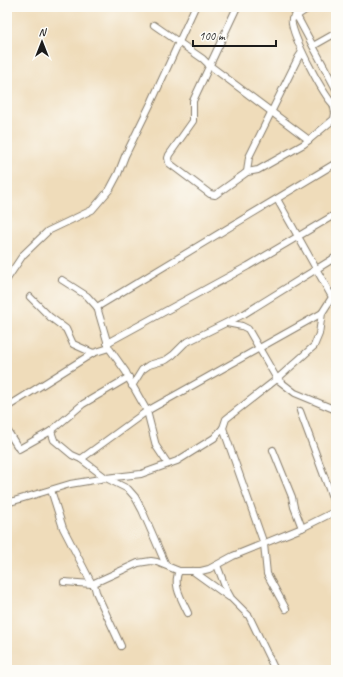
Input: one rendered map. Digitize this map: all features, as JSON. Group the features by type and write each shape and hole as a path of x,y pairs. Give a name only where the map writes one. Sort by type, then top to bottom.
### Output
{"street":[{"path":"7,279 22,255 48,231 92,210 110,189 195,7"},
{"path":"237,7 193,101 193,122 169,155 168,160 169,163 213,195 247,172 258,170 304,144 334,119 336,113 335,102 323,92 302,52 291,23 292,19 310,7"},
{"path":"292,7 336,89"},
{"path":"154,25 203,59 309,140"},
{"path":"313,46 336,34"},
{"path":"247,172 249,157 302,52"},
{"path":"97,307 336,163"},
{"path":"277,199 332,297"},
{"path":"7,408 93,353 248,266 336,214"},
{"path":"132,386 142,370 149,365 166,360 173,356 185,343 227,323 336,257"},
{"path":"62,280 87,296 97,307 108,345 147,411 156,446 168,464"},
{"path":"7,503 70,484 141,474 177,461 206,444 223,428 226,419 277,379 314,346 319,334 322,313 336,291"},
{"path":"30,297 50,318 66,328 73,344 93,353"},
{"path":"81,459 147,411 322,313"},
{"path":"227,323 246,328 277,379 302,397 336,410"},
{"path":"7,430 19,449 51,431 83,404 128,377"},
{"path":"300,411 336,508"},
{"path":"223,428 264,544 267,574 286,609"},
{"path":"51,431 54,440 72,455 81,459 106,478 128,489 135,497 154,535 166,565"},
{"path":"273,450 292,497 302,528"},
{"path":"51,490 63,528 93,584 121,646"},
{"path":"64,582 93,584 145,561 157,562 179,571 209,569 232,556 302,528 336,511"},
{"path":"217,565 231,598"},
{"path":"179,571 176,576 176,582 181,599 188,614"},
{"path":"193,571 231,598 249,616 275,670"}]}
